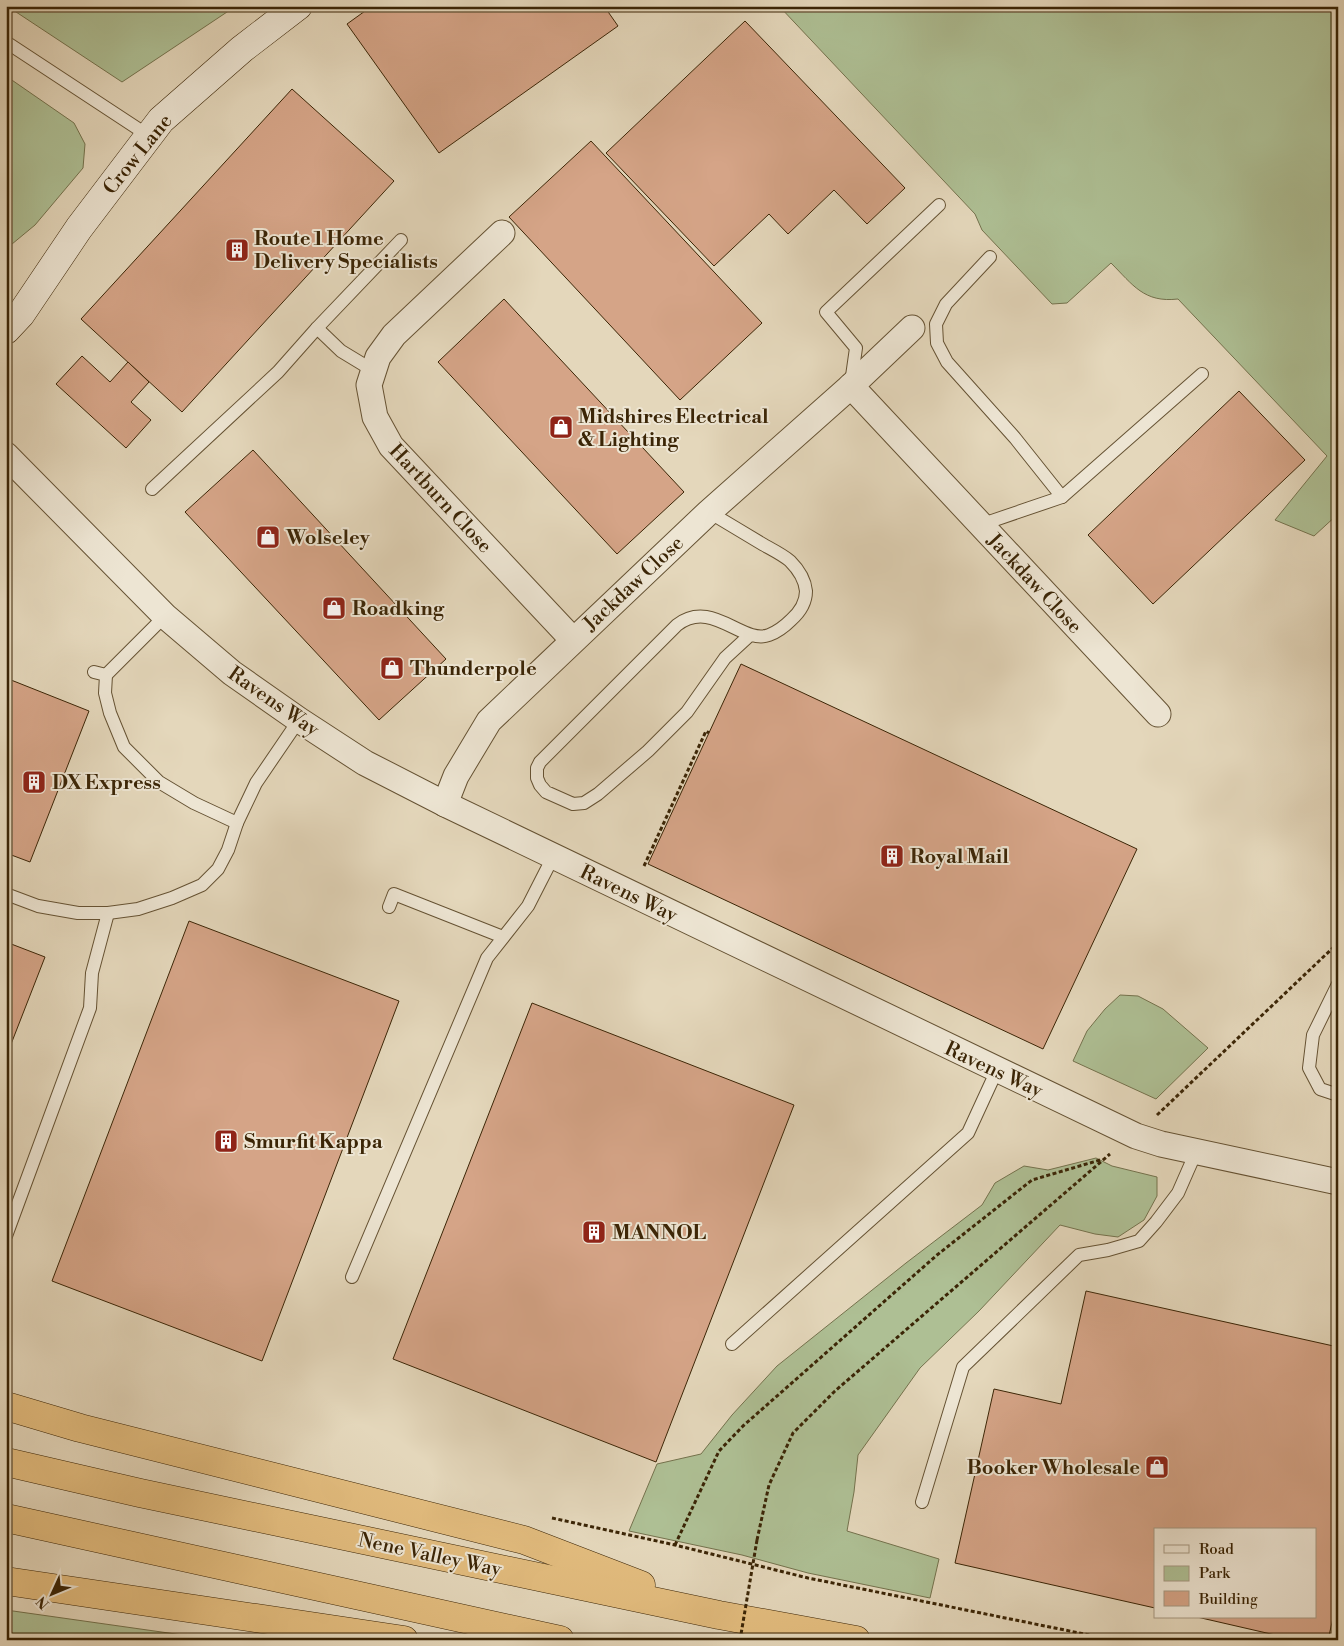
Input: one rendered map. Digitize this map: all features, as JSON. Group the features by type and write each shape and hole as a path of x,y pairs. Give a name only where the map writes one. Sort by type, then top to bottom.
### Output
{"highway":[{"path":"6,1406 80,1428 524,1540 719,1615"},
{"name":"Nene Valley Way","path":"6,1462 140,1493 719,1615 856,1640"},
{"path":"6,1518 560,1640"},
{"path":"6,1581 404,1640"}],"street":[{"name":"Crow Lane","path":"6,330 21,314 79,228 161,120 228,62 298,6"},
{"name":"Hartburn Close","path":"502,233 394,335 378,357 369,386 375,417 391,446 573,640"},
{"name":"Jackdaw Close","path":"445,804 456,776 489,721 709,512 851,386 912,328"},
{"name":"Jackdaw Close","path":"851,386 1158,714"},
{"name":"Ravens Way","path":"6,455 165,616 232,673 365,763 445,804 1136,1136 1196,1152 1338,1182"}],"lane":[{"path":"6,42 149,136"},
{"path":"851,386 856,348 826,312 938,205"},
{"path":"152,489 278,372 401,240"},
{"path":"990,257 946,304 936,324 937,343 947,362 1015,438 1062,497"},
{"path":"317,328 341,351 374,371"},
{"path":"980,525 1062,497 1202,374"},
{"path":"709,512 790,561 802,576 806,589 806,600 797,615 768,636 750,635 720,620 706,617 686,618 540,762 537,768 537,778 540,785 546,792 573,804 584,803 598,794 648,751 687,712 725,658 750,635"},
{"path":"165,616 100,673 110,713 124,747 159,782 194,803 237,823"},
{"path":"6,894 38,906 78,913 108,913 138,909 172,898 202,885 218,869 256,783 299,720"},
{"path":"352,1277 486,958 528,906 553,856"},
{"path":"390,907 394,894 503,937"},
{"path":"6,1236 90,1008 92,973 108,913"},
{"path":"1338,984 1313,1035 1309,1068 1320,1089 1338,1095"},
{"path":"732,1344 968,1133 997,1070"},
{"path":"922,1502 963,1367 1079,1255 1108,1250 1139,1241 1178,1193 1196,1152"}],"path":[{"path":"644,866 706,731 709,733"},
{"path":"740,1640 768,1485 793,1433 834,1391 1103,1159 1136,1136 1338,943"},
{"path":"675,1545 719,1451 743,1426 936,1255 1032,1180 1103,1159"},
{"path":"549,1517 675,1545 808,1578 1114,1640"}],"green space":[{"path":"7,6 236,6 122,82"},
{"path":"779,6 1338,6 1338,514 1314,536 1275,520 1327,456 1178,299 1166,300 1156,298 1140,291 1111,263 1067,303 1052,304 982,230 975,214"},
{"path":"6,76 74,123 85,144 83,168 35,225 6,249"},
{"path":"1120,995 1138,996 1163,1009 1208,1048 1156,1099 1073,1061 1087,1031 1105,1009"},
{"path":"1096,1158 1112,1166 1157,1177 1157,1196 1144,1220 1118,1237 1095,1234 1060,1225 979,1311 920,1368 858,1455 847,1531 939,1559 930,1598 808,1573 742,1555 629,1531 657,1464 701,1454 732,1415 777,1366 982,1205 995,1183 1024,1166 1048,1170"},
{"path":"6,1610 218,1640 6,1640"}],"building":[{"path":"372,6 604,6 618,26 439,153 347,24"},
{"path":"745,21 905,188 867,224 834,190 788,234 769,214 714,266 606,153"},
{"name":"Route 1 Home Delivery Specialists","path":"292,89 394,181 182,412 81,319"},
{"path":"591,141 762,323 680,400 509,217"},
{"name":"Midshires Electrical & Lighting","path":"504,299 684,492 617,554 438,362"},
{"path":"82,356 110,382 128,362 149,382 131,402 151,420 126,448 56,384"},
{"path":"1239,391 1305,460 1153,604 1088,535"},
{"path":"253,450 446,659 379,720 185,512"},
{"name":"Royal Mail","path":"741,664 1137,849 1043,1049 648,864"},
{"name":"DX Express","path":"6,678 89,711 30,862 6,853"},
{"name":"Smurfit Kappa","path":"189,921 399,1001 262,1361 52,1281"},
{"path":"6,942 45,957 6,1057"},
{"name":"MANNOL","path":"532,1003 794,1105 656,1462 393,1359"},
{"name":"Booker Wholesale","path":"1086,1291 1338,1347 1336,1366 1338,1367 1338,1596 1328,1640 1297,1640 1201,1618 1316,1618 1316,1528 1154,1528 1154,1608 955,1563 994,1389 1061,1404"}],"place":[{"name":"Route 1 Home Delivery Specialists","path":"237,250"},
{"name":"Midshires Electrical & Lighting","path":"561,427"},
{"name":"Wolseley","path":"268,537"},
{"name":"Roadking","path":"334,608"},
{"name":"Thunderpole","path":"392,668"},
{"name":"DX Express","path":"34,782"},
{"name":"Royal Mail","path":"892,856"},
{"name":"Smurfit Kappa","path":"226,1141"},
{"name":"MANNOL","path":"594,1232"},
{"name":"Booker Wholesale","path":"1157,1467"}]}
